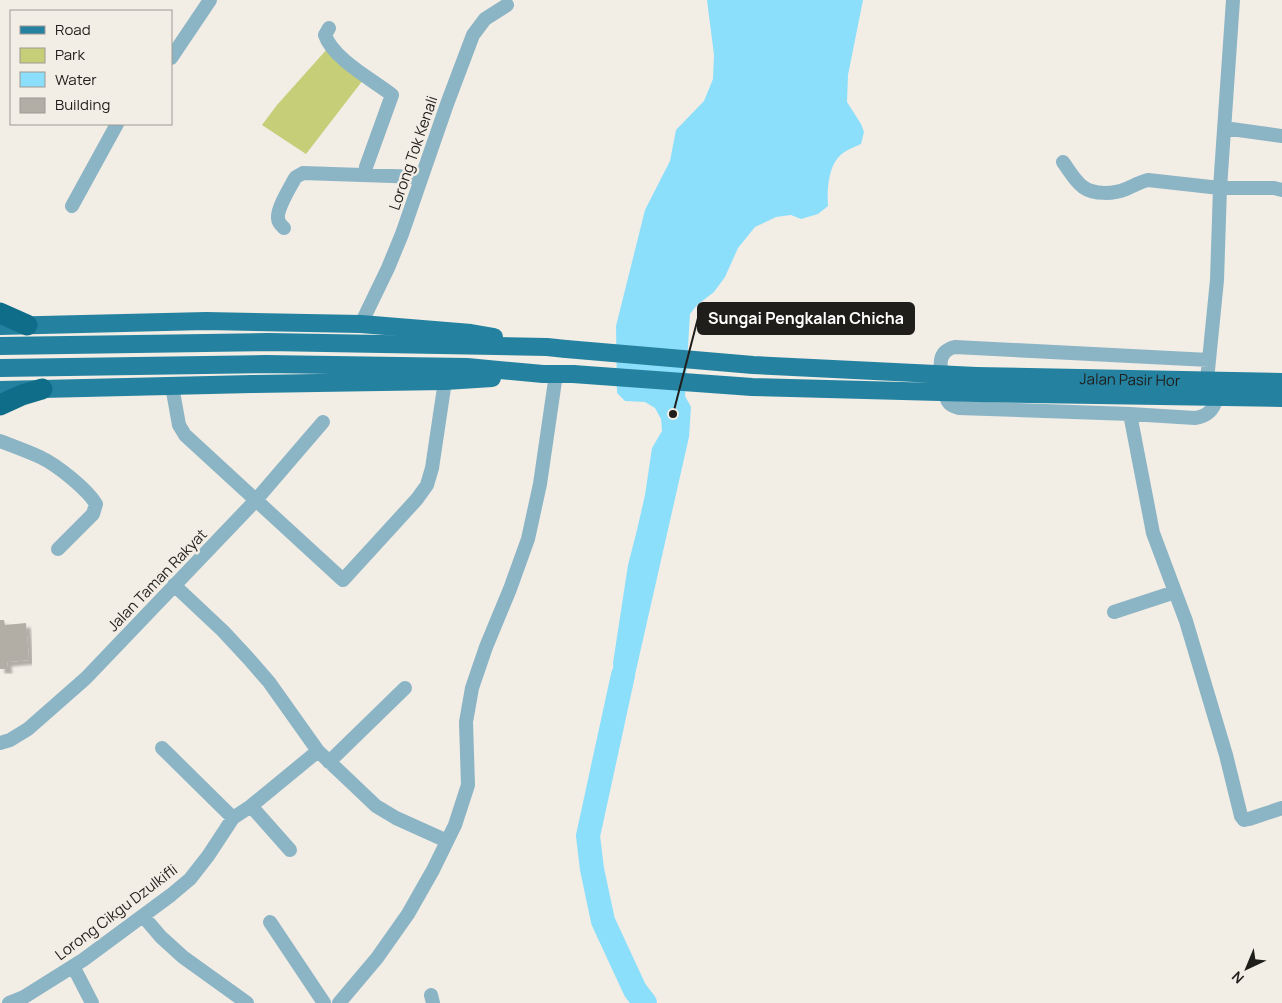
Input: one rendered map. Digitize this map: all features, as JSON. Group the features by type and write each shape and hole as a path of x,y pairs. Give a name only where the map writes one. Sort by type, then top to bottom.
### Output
{"highway":[{"path":"0,323 28,325"},
{"path":"0,405 22,395 42,389"}],"main road":[{"path":"28,325 206,322 361,324 471,333 566,349 977,384"},
{"path":"0,346 268,342 547,347"},
{"path":"0,368 266,364 467,367 752,387 977,384"},
{"path":"0,390 445,381 557,374"},
{"name":"Jalan Pasir Hor","path":"977,384 1207,380 1282,382"},
{"name":"Jalan Pasir Hor","path":"977,384 1216,398 1282,398"}],"street":[{"path":"172,57 210,0"},
{"path":"1207,380 1217,280 1224,112 1233,0"},
{"name":"Lorong Tok Kenali","path":"361,324 402,234 446,104 473,35 485,19 507,5"},
{"path":"329,28 325,35 332,48 348,63 392,95 366,167 365,175"},
{"path":"72,206 116,125"},
{"path":"1224,128 1282,136"},
{"path":"1062,162 1084,188 1098,192 1115,193 1148,180 1220,188 1282,190"},
{"path":"284,228 279,224 279,211 294,180 299,174 307,172 421,177"},
{"path":"1209,360 955,347 948,349 940,362 945,395 948,402 960,408 1195,418 1203,417 1208,413 1213,408 1216,398"},
{"path":"339,1003 377,958 408,914 433,870 455,825 468,785 466,722 472,688 528,539 540,484 557,374"},
{"path":"172,386 179,425 185,435 342,580 417,499 427,485 432,468 445,381"},
{"path":"1130,414 1153,533 1186,621 1224,745 1241,816 1244,820 1282,808"},
{"name":"Jalan Taman Rakyat","path":"0,743 10,740 28,729 86,678 256,500 323,422"},
{"path":"0,441 41,458 72,479 92,497 96,504 93,514 58,548"},
{"path":"174,585 223,631 269,682 318,752 376,806 396,818 447,842"},
{"path":"1114,612 1175,592"},
{"path":"329,762 405,688"},
{"path":"162,748 233,818"},
{"name":"Lorong Cikgu Dzulkifli","path":"9,1003 24,997 73,966 171,895 190,879 233,818 251,806 318,752"},
{"path":"251,806 290,850"},
{"path":"143,916 161,937 183,957 247,1003"},
{"path":"270,922 324,1003"},
{"path":"73,966 92,1003"}],"green space":[{"path":"328,48 363,80 306,154 262,125 277,105"}],"water":[{"path":"707,0 863,0 848,75 847,102 864,132 861,144 842,154 834,164 829,181 828,206 818,214 801,219 791,215 776,217 755,227 738,248 725,277 714,292 697,305 690,314 685,396 691,407 689,437 632,688 617,710 613,663 628,565 645,495 652,448 662,431 661,419 655,408 645,402 625,401 617,393 616,326 645,210 670,161 676,130 704,101 713,79 714,55"}],"building":[{"path":"0,620 4,620 5,625 26,623 29,660 7,662 8,669 0,669"}],"waterway":[{"path":"623,675 588,836 592,869 603,921 635,990 645,1003"}],"place":[{"name":"Sungai Pengkalan Chicha","path":"673,414"}]}
